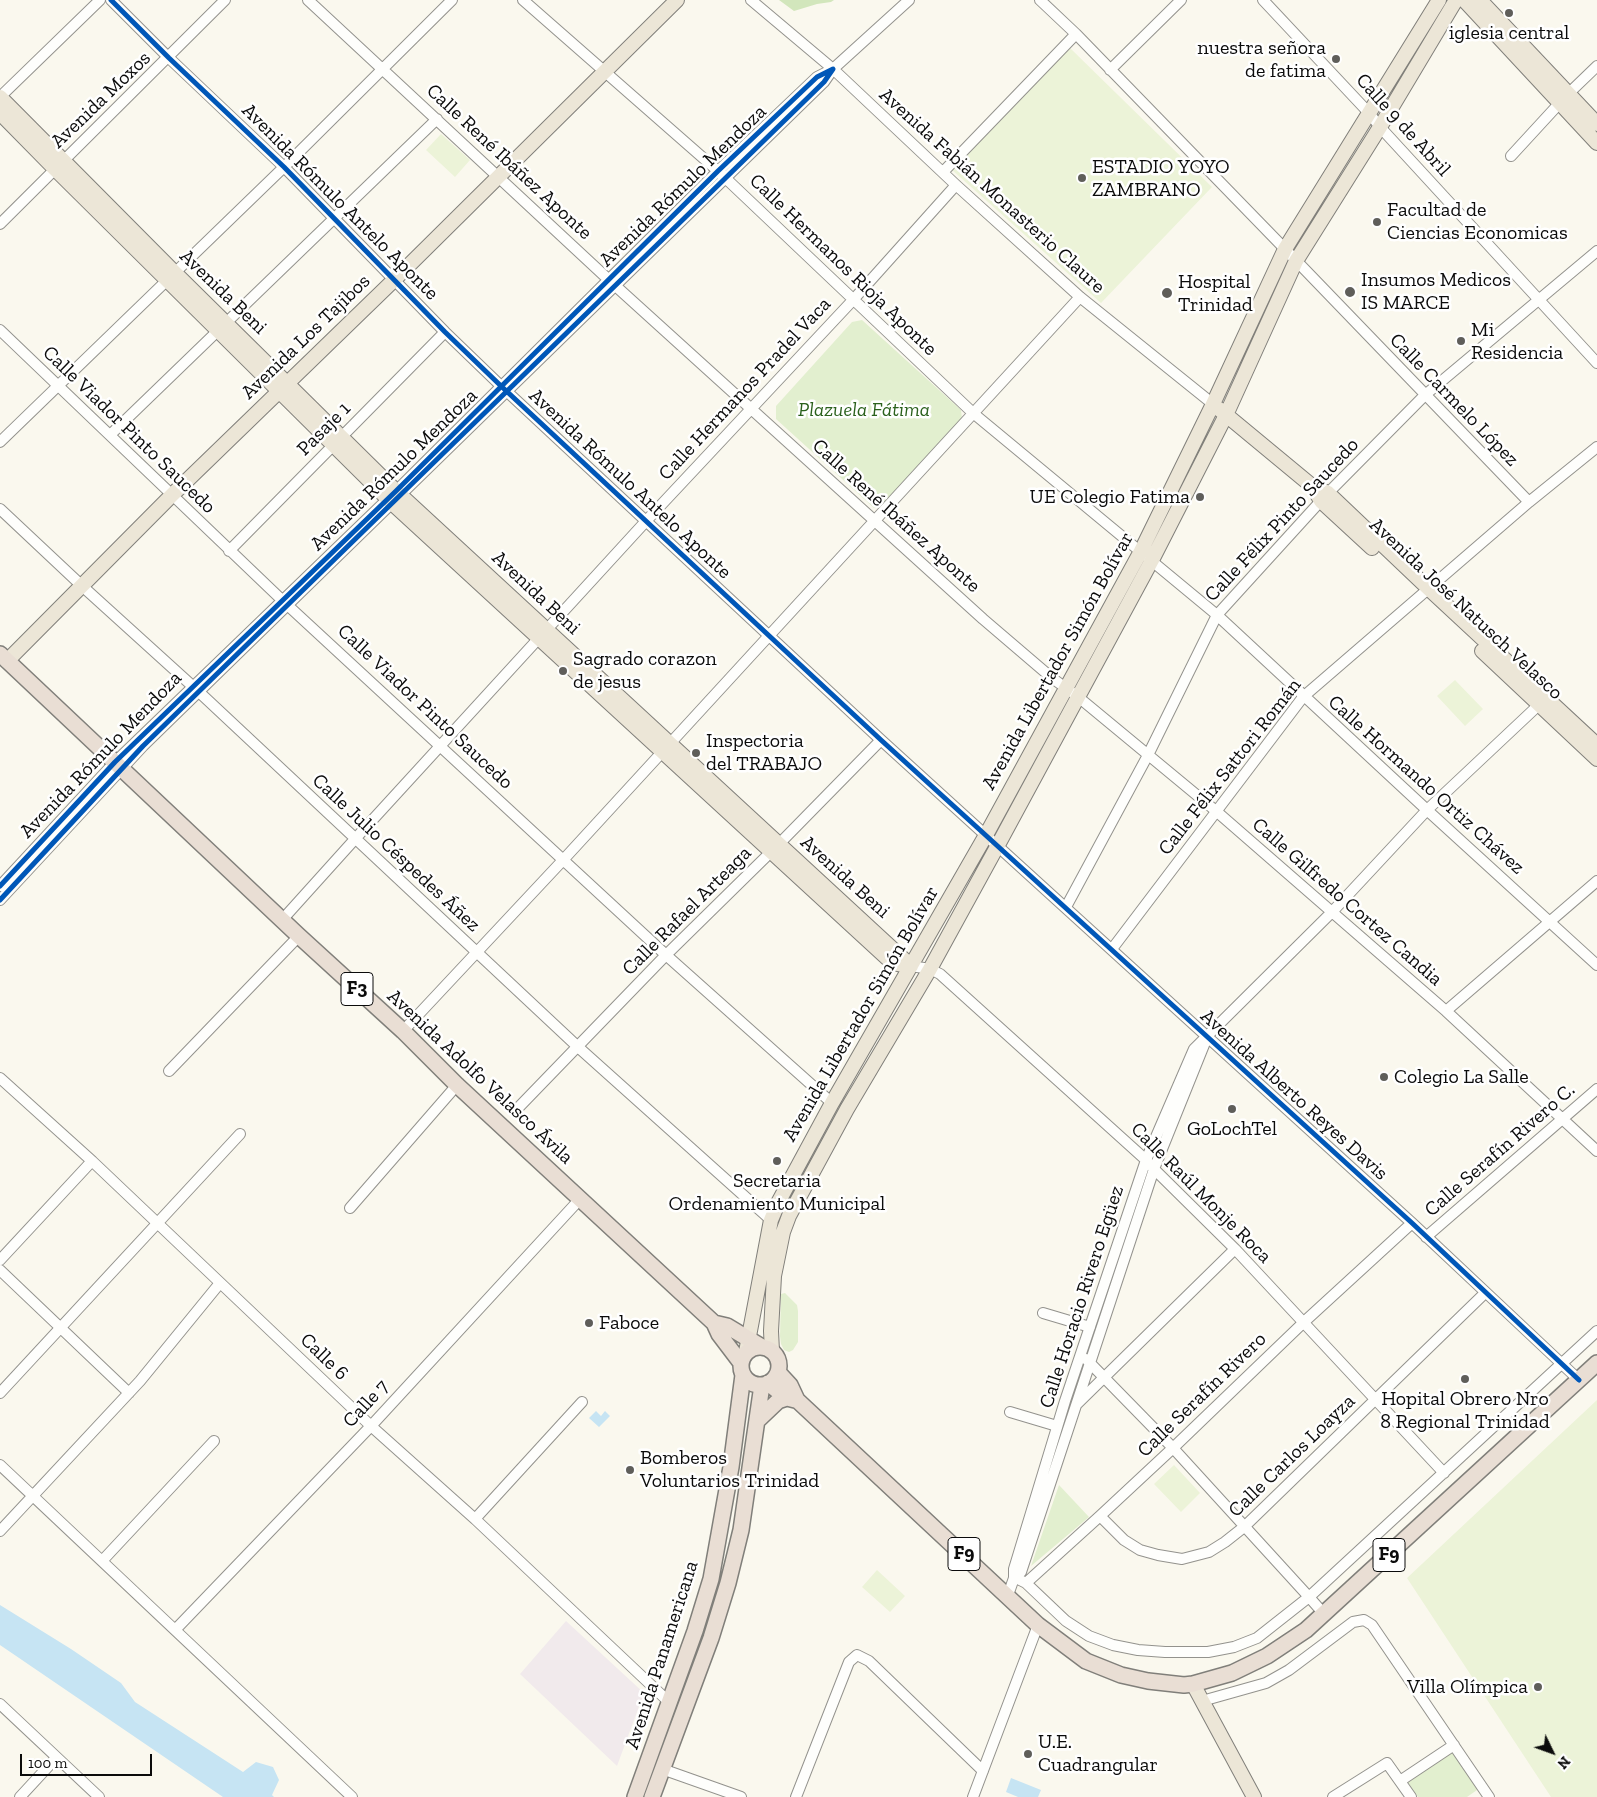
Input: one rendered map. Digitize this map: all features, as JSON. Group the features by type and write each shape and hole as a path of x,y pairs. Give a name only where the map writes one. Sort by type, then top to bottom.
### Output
{"highway":[{"name":"Avenida Adolfo Velasco Ávila","path":"4,657 299,936 403,1031 457,1085 714,1323 719,1334 745,1357"},
{"name":"Avenida Adolfo Velasco Ávila","path":"714,1323 727,1326 745,1357"},
{"path":"745,1357 756,1347 767,1349"},
{"name":"F9","path":"767,1349 779,1362 778,1372 790,1385 797,1400"},
{"name":"F9","path":"745,1357 751,1383 765,1384 797,1400 1038,1625 1086,1661 1121,1675 1148,1682 1188,1685 1232,1673 1267,1656 1306,1630 1597,1363"},
{"name":"Avenida Panamericana","path":"635,1797 695,1631 711,1579 731,1467 745,1357"},
{"path":"765,1384 776,1376 778,1372"},
{"name":"Avenida Panamericana","path":"652,1797 711,1638 728,1583 741,1530 765,1384"},
{"path":"758,1420 778,1401 788,1398 797,1400"}],"main road":[{"name":"Avenida Los Tajibos","path":"4,657 81,585 394,280 677,0"},
{"name":"Avenida Libertador Simón Bolívar","path":"1147,556 1213,404 1285,249 1439,0"},
{"name":"Avenida Libertador Simón Bolívar","path":"745,1357 771,1220 779,1201 832,1103 986,835 1072,692 1226,415 1296,261 1380,127 1456,0"},
{"path":"1464,0 1564,98 1597,124"},
{"path":"1480,0 1564,98 1597,143"},
{"name":"Avenida Beni","path":"0,97 58,165"},
{"name":"Avenida Beni","path":"0,112 58,165 394,497 775,848 887,958 898,964 911,966"},
{"name":"Avenida José Natusch Velasco","path":"1213,404 1325,497 1543,701 1597,745"},
{"name":"Avenida Libertador Simón Bolívar","path":"767,1349 774,1276 783,1232 789,1216 847,1109 930,969 998,846 1072,692"},
{"name":"Avenida José Natusch Velasco","path":"1543,701 1597,758"},
{"path":"1188,1685 1202,1701 1254,1797"},
{"path":"1188,1685 1244,1797"}],"street":[{"path":"0,97 100,0"},
{"name":"Avenida Rómulo Antelo Aponte","path":"111,0 284,167 445,332 770,634 881,740 986,835"},
{"name":"Avenida Moxos","path":"0,224 169,58 225,0"},
{"name":"Calle René Ibáñez Aponte","path":"308,0 612,283 750,408 983,619 1072,692"},
{"path":"0,442 284,167 452,0"},
{"name":"Calle Hermanos Rioja Aponte","path":"523,0 606,70 722,174 973,413 1147,556"},
{"name":"Avenida Fabián Monasterio Claure","path":"751,0 833,68 956,185 1080,297 1213,404"},
{"name":"Avenida Rómulo Mendoza","path":"0,900 3,884 118,765 722,174 824,82 833,68 909,0"},
{"name":"Calle Carmelo López","path":"1040,0 1076,34 1529,502"},
{"path":"1110,70 1181,0"},
{"name":"Calle 9 de Abril","path":"1262,0 1369,113 1597,363"},
{"path":"943,172 1076,34"},
{"path":"1511,156 1564,98 1597,66"},
{"path":"110,436 437,119"},
{"name":"Calle Hermanos Pradel Vaca","path":"282,920 750,408 853,300 956,185"},
{"name":"Calle Félix Pinto Saucedo","path":"1066,907 1148,755 1217,615 1325,497 1425,395 1597,251"},
{"path":"403,1031 564,859 1080,297"},
{"name":"Calle Viador Pinto Saucedo","path":"0,330 56,386 173,494 285,603 441,745 666,955 832,1103"},
{"name":"Pasaje 1","path":"229,550 445,332"},
{"name":"Calle Félix Sattori Román","path":"1112,949 1303,697 1529,502 1597,447"},
{"name":"Calle Julio Céspedes Áñez","path":"0,508 477,953 771,1220"},
{"name":"Calle Hormando Ortiz Chávez","path":"1147,556 1217,615 1303,697 1550,920 1597,965"},
{"name":"Calle Gilfredo Cortez Candia","path":"1072,692 1216,811 1332,912 1446,1012 1597,1152"},
{"name":"Calle Horacio Rivero Egüez","path":"1008,1596 1014,1578 1014,1568 1057,1426 1146,1160 1194,1049 1332,912 1427,810 1543,701"},
{"name":"Calle Rafael Arteaga","path":"518,1108 666,955 881,740"},
{"name":"Avenida Alberto Reyes Davis","path":"986,835 1412,1223 1579,1380"},
{"path":"1446,1012 1597,881"},
{"path":"169,1071 299,936"},
{"name":"Calle Raúl Monje Roca","path":"911,966 930,969 947,981 1146,1160 1236,1249 1444,1473"},
{"name":"Calle Horacio Rivero Egüez","path":"1014,1578 1021,1572 1154,1170 1208,1036"},
{"name":"Calle 6","path":"0,1078 92,1161 371,1426 474,1519 669,1702"},
{"path":"350,1208 457,1085"},
{"name":"Calle Serafín Rivero C.","path":"1426,1237 1597,1090"},
{"path":"0,1393 240,1134"},
{"path":"0,1260 92,1161"},
{"name":"Calle 7","path":"175,1630 371,1426 580,1199"},
{"name":"Calle Serafín Rivero","path":"1026,1583 1173,1448 1304,1322 1412,1223"},
{"path":"1065,1401 1075,1407 1236,1249"},
{"path":"0,1270 129,1393"},
{"path":"0,1531 129,1393 220,1283"},
{"name":"Calle Carlos Loayza","path":"1100,1516 1124,1540 1140,1550 1182,1559 1209,1552 1244,1527 1485,1293"},
{"path":"1043,1313 1090,1327"},
{"path":"1014,1578 1026,1583 1066,1620 1089,1636 1114,1645 1138,1650 1208,1652 1234,1647 1257,1638 1309,1597 1597,1331"},
{"path":"1081,1352 1173,1448 1324,1614"},
{"path":"474,1519 582,1402"},
{"path":"1010,1412 1057,1426"},
{"path":"102,1561 214,1441"},
{"path":"0,1465 352,1797"},
{"path":"1202,1701 1266,1683 1289,1670 1353,1622 1364,1620 1372,1624 1489,1797"},
{"path":"973,1797 1038,1625"},
{"path":"796,1797 849,1662 857,1655 869,1661 983,1771"},
{"path":"0,1704 99,1797"},
{"path":"1400,1781 1454,1745"},
{"path":"20,1797 56,1758"},
{"path":"1333,1797 1387,1763 1411,1797"},
{"path":"662,1769 741,1797"}],"shaded area":[{"path":"566,1621 644,1693 617,1766 520,1674"}],"green space":[{"path":"779,0 834,0 794,11"},
{"name":"ESTADIO YOYO ZAMBRANO","path":"1070,48 1212,187 1101,303 951,169"},
{"path":"441,134 470,160 455,177 426,150"},
{"name":"Plazuela Fátima","path":"862,320 961,410 962,419 882,507 874,508 776,419 776,406 852,322"},
{"path":"1455,680 1483,709 1465,726 1437,696"},
{"path":"785,1293 797,1305 798,1311 798,1342 793,1350 789,1352 784,1350 780,1336 781,1294"},
{"name":"Villa Olímpica","path":"1597,1400 1597,1797 1551,1797 1407,1578"},
{"path":"1174,1465 1200,1493 1181,1512 1154,1484"},
{"path":"1059,1485 1089,1517 1031,1566"},
{"path":"877,1570 905,1596 890,1612 862,1587"},
{"path":"1455,1750 1480,1788 1467,1797 1418,1797 1407,1782"}],"water":[{"path":"596,1411 601,1416 605,1411 610,1416 599,1427 589,1418"},
{"path":"0,1605 121,1683 135,1702 243,1772 256,1762 273,1767 279,1780 272,1795 274,1797 223,1797 0,1645"},
{"path":"1011,1778 1041,1790 1038,1797 1018,1797 1006,1792"}],"cycle path":[{"path":"111,0 284,167 445,332 501,386 881,740 1412,1223 1579,1380"},
{"path":"0,886 115,762 396,491 718,171 817,77 833,69 824,82 143,746 0,900"}],"place":[{"name":"iglesia central","path":"1509,13"},
{"name":"nuestra señora de fatima","path":"1336,59"},
{"name":"ESTADIO YOYO ZAMBRANO","path":"1082,178"},
{"name":"Facultad de Ciencias Economicas","path":"1377,222"},
{"name":"Insumos Medicos IS MARCE","path":"1350,292"},
{"name":"Hospital Trinidad","path":"1167,293"},
{"name":"Mi Residencia","path":"1461,341"},
{"name":"UE Colegio Fatima","path":"1200,497"},
{"name":"Sagrado corazon de jesus","path":"563,671"},
{"name":"Inspectoria del TRABAJO","path":"696,753"},
{"name":"Colegio La Salle","path":"1384,1077"},
{"name":"GoLochTel","path":"1232,1109"},
{"name":"Secretaria Ordenamiento Municipal","path":"777,1161"},
{"name":"Faboce","path":"589,1323"},
{"name":"Hopital Obrero Nro 8 Regional Trinidad","path":"1465,1379"},
{"name":"Bomberos Voluntarios Trinidad","path":"630,1470"},
{"name":"Villa Olímpica","path":"1538,1687"},
{"name":"U.E. Cuadrangular","path":"1028,1754"}]}
